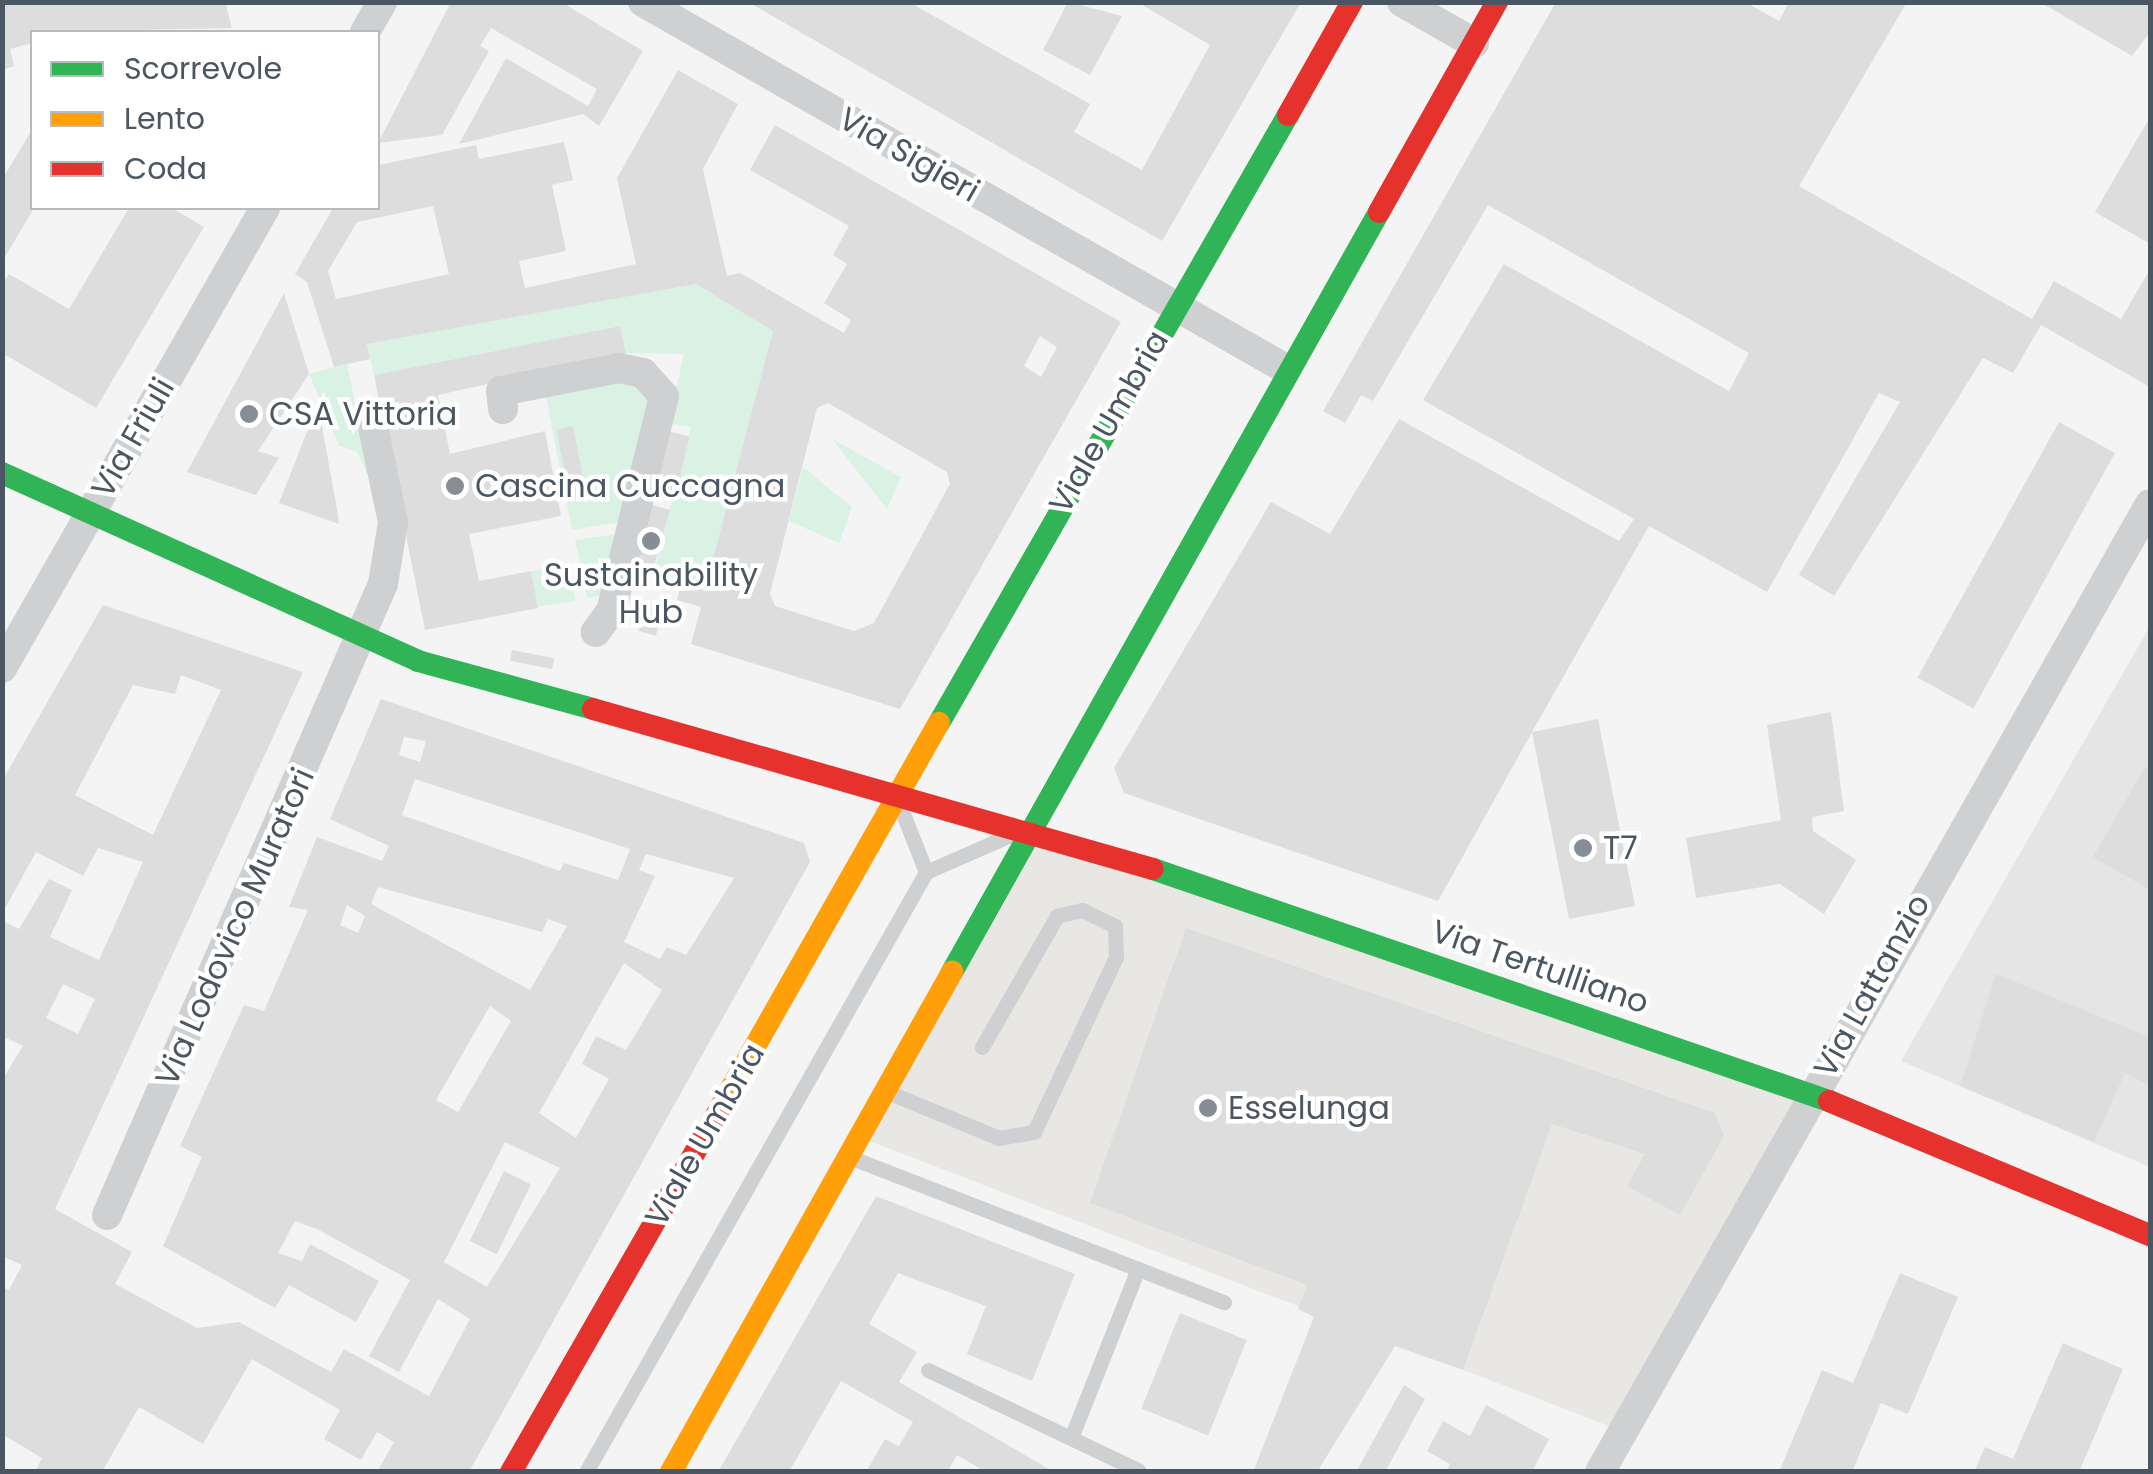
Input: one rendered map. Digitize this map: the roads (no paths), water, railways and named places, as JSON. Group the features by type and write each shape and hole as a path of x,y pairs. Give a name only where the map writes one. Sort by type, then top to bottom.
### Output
{"main road":[{"name":"Viale Umbria","path":"511,1472 1352,2"},
{"path":"671,1472 886,1092 1026,829 1498,2"},
{"path":"2,473 364,639 450,672 896,798"},
{"name":"Via Tertulliano","path":"896,798 1026,829 1812,1094 2150,1235"}],"street":[{"path":"366,30 382,2"},
{"name":"Via Sigieri","path":"643,2 1176,308"},
{"path":"1402,2 1474,43"},
{"name":"Via Friuli","path":"2,668 264,210"},
{"name":"Viale Umbria","path":"1176,308 1286,368"},
{"path":"596,632 611,611 672,365"},
{"path":"502,409 501,391 619,368 642,373 664,396"},
{"name":"Via Lodovico Muratori","path":"107,1215 364,639 393,535 370,412"},
{"name":"Via Lattanzio","path":"1600,1472 2150,504"}],"lane":[{"path":"896,798 926,872 1026,829"},
{"name":"Viale Umbria","path":"586,1472 926,872"},
{"path":"886,1092 990,1135 1034,1132 1116,957 1115,926 1082,910 1056,916 982,1046"},
{"path":"848,1157 1224,1302"},
{"path":"1071,1438 1138,1269"},
{"path":"928,1370 1138,1470"}],"place":[{"name":"CSA Vittoria","path":"249,414"},
{"name":"Cascina Cuccagna","path":"455,486"},
{"name":"Sustainability Hub","path":"651,541"},
{"name":"T7","path":"1583,848"},
{"name":"Esselunga","path":"1208,1108"}]}
